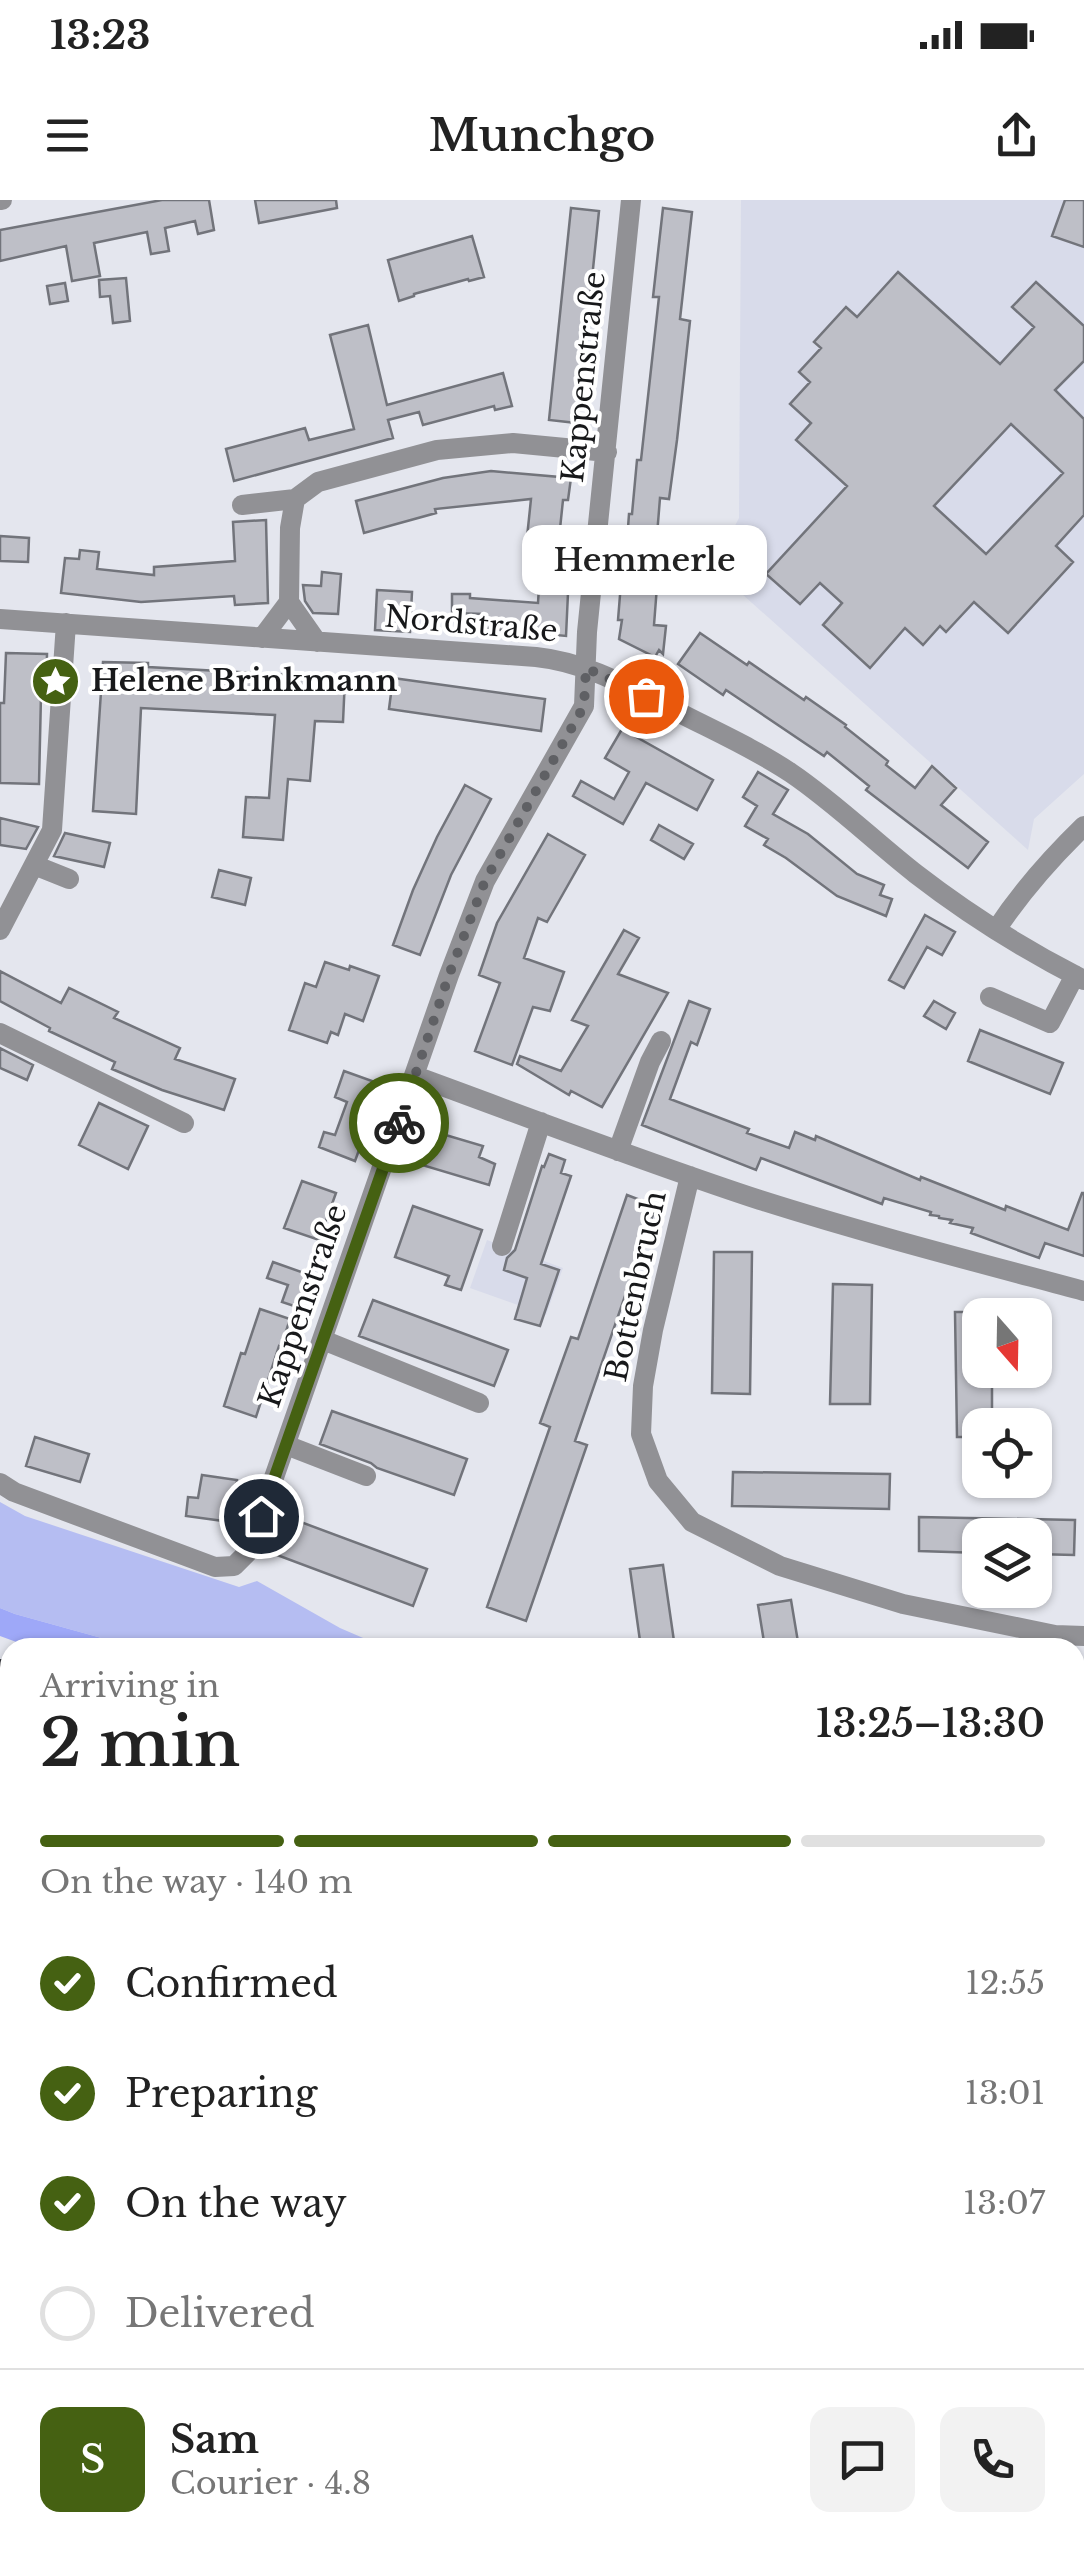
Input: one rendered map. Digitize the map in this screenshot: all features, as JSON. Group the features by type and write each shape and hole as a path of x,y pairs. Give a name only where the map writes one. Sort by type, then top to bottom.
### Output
{"street":[{"name":"Kappenstraße","path":"0,1483 14,1492 215,1567 234,1566 248,1552 485,881 584,706 587,632 631,200"},
{"path":"242,505 295,499 318,482 437,450 513,443 607,452"},
{"path":"262,638 288,602 290,528 295,499"},
{"path":"288,602 318,642"},
{"name":"Nordstraße","path":"0,619 536,657 586,668 791,774 915,873 996,930 1079,977"},
{"path":"0,930 52,830 66,623"},
{"path":"996,930 1058,851 1084,826"},
{"path":"34,865 68,879"},
{"path":"990,997 1050,1023 1079,977"},
{"path":"0,1033 184,1123"},
{"path":"618,1151 661,1040"},
{"name":"Bottenbruch","path":"415,1076 690,1176 838,1222 1084,1290"},
{"path":"502,1246 541,1122"},
{"name":"Bottenbruch","path":"690,1176 642,1386 641,1434 658,1481 692,1522 780,1566 903,1604 1055,1635 1084,1636"},
{"path":"323,1340 479,1403"},
{"path":"286,1445 366,1476"}],"shaded area":[{"path":"741,200 1084,200 1084,774 1034,819 1028,850 713,568 739,518"},
{"path":"487,1240 563,1268 546,1315 470,1288"},
{"path":"0,1502 25,1516 239,1587 257,1581 363,1638 102,1638 0,1608"},
{"path":"0,1608 102,1638 5,1638 0,1636"}],"building":[{"path":"162,200 209,200 214,230 198,234 195,221 165,228 169,251 151,254 147,232 94,243 100,276 72,281 66,246 0,261 0,230"},
{"path":"255,200 336,200 337,208 259,223"},
{"path":"1065,200 1084,200 1084,247 1052,236"},
{"path":"571,208 599,211 577,423 549,420"},
{"path":"663,208 692,212 680,319 690,321 669,499 660,498 653,585 657,586 654,625 666,626 663,654 659,650 655,657 619,639 622,620 618,620 659,297 653,297"},
{"path":"472,236 484,277 399,301 388,260"},
{"path":"898,272 1000,364 1034,327 1012,307 1036,282 1084,326 1084,361 1055,390 1084,419 1084,515 1056,546 1073,562 1008,633 974,602 946,632 940,626 923,645 905,628 870,668 823,625 842,603 820,583 800,604 766,574 847,486 796,440 811,423 790,404 810,382 799,372 821,348 814,342 846,307 857,317","holes":["1011,424 1063,473 986,554 934,506"]},
{"path":"126,278 130,321 113,323 110,296 100,297 99,280"},
{"path":"65,283 68,301 50,304 47,286"},
{"path":"368,325 387,405 503,373 512,406 495,410 494,406 423,425 419,412 388,420 393,438 234,481 226,449 305,428 309,440 354,429 330,335"},
{"path":"491,471 571,478 568,500 563,500 558,548 564,548 559,593 568,593 566,636 482,628 483,614 452,613 452,594 538,603 540,569 527,567 531,499 435,509 436,513 364,533 356,501 443,478"},
{"path":"266,520 268,603 235,605 234,596 141,602 61,593 65,558 79,559 80,550 99,552 97,569 154,575 154,567 235,561 233,522"},
{"path":"0,536 29,538 28,562 0,561"},
{"path":"322,572 341,574 338,614 313,613 305,601 303,585 321,586"},
{"path":"377,590 412,592 410,632 375,630"},
{"path":"700,633 846,725 915,788 932,766 956,788 941,805 988,842 968,868 866,790 869,786 827,752 824,756 726,690 723,695 678,664"},
{"path":"6,653 47,654 46,695 41,695 39,784 0,783 0,703 4,703"},
{"path":"103,662 345,678 343,722 315,721 310,781 288,779 283,840 243,837 246,797 269,798 275,715 141,708 136,814 93,811"},
{"path":"393,678 545,699 541,731 389,709"},
{"path":"622,729 713,780 697,810 646,783 623,824 573,796 581,781 614,799 629,772 605,758"},
{"path":"758,772 788,790 773,814 808,834 857,874 884,885 880,895 892,899 886,916 837,896 764,845 768,839 745,826 757,806 743,797"},
{"path":"465,785 491,799 451,875 420,955 393,945 413,890"},
{"path":"0,818 38,827 26,849 0,845"},
{"path":"659,825 693,844 684,859 651,840"},
{"path":"65,833 110,843 104,867 54,856"},
{"path":"548,834 585,855 547,922 538,918 524,958 564,972 550,1011 533,1007 512,1065 475,1051 500,983 479,975 497,923"},
{"path":"219,870 251,878 245,905 212,897"},
{"path":"925,915 955,932 942,955 927,947 904,988 889,980"},
{"path":"624,930 639,938 618,974 668,993 602,1107 571,1091 569,1095 517,1064 520,1056 561,1071 588,1026 572,1020"},
{"path":"325,962 379,976 363,1021 345,1014 338,1035 331,1032 327,1043 289,1030 305,983 316,987"},
{"path":"0,971 61,1003 69,988 118,1012 114,1018 180,1048 175,1059 235,1079 224,1110 112,1069 115,1062 49,1031 50,1028 0,1001"},
{"path":"689,1001 710,1009 697,1045 691,1042 670,1099 789,1148 795,1132 815,1140 816,1136 920,1180 921,1177 1068,1230 1084,1193 1084,1256 1045,1243 1039,1258 971,1233 973,1228 950,1223 952,1220 930,1215 931,1212 884,1198 882,1204 761,1158 756,1170 642,1125"},
{"path":"934,1001 955,1013 946,1029 924,1016"},
{"path":"980,1030 1063,1063 1050,1094 968,1061"},
{"path":"0,1048 33,1065 27,1080 0,1068"},
{"path":"344,1071 372,1081 367,1095 371,1104 363,1106 356,1137 363,1139 355,1161 319,1147 324,1132 335,1135 347,1102 335,1097"},
{"path":"99,1103 148,1126 128,1169 79,1145"},
{"path":"422,1128 483,1146 479,1157 495,1164 489,1185 412,1162"},
{"path":"549,1154 565,1160 561,1173 571,1176 541,1264 559,1270 540,1326 515,1319 527,1278 504,1270 507,1258 515,1250"},
{"path":"302,1181 336,1193 319,1240 284,1228"},
{"path":"627,1195 656,1206 575,1441 587,1445 526,1621 487,1607 550,1427 540,1423 571,1337 578,1339"},
{"path":"413,1206 482,1230 461,1290 445,1285 449,1276 395,1257"},
{"path":"714,1252 752,1252 750,1394 712,1393"},
{"path":"273,1262 321,1279 309,1311 282,1302 288,1285 267,1278"},
{"path":"833,1284 872,1285 870,1404 830,1404"},
{"path":"373,1300 508,1350 494,1386 359,1336"},
{"path":"260,1309 290,1319 256,1417 224,1406"},
{"path":"955,1312 962,1312 962,1388 992,1388 992,1408 962,1408 962,1437 957,1437"},
{"path":"332,1411 467,1459 454,1495 320,1444"},
{"path":"35,1437 89,1454 80,1482 26,1466"},
{"path":"733,1472 890,1474 889,1509 732,1506"},
{"path":"202,1475 237,1480 231,1522 186,1516 188,1497 198,1498"},
{"path":"919,1517 971,1518 962,1518 962,1552 919,1551"},
{"path":"290,1518 427,1569 413,1606 277,1555"},
{"path":"1052,1520 1075,1520 1074,1555 1052,1554"},
{"path":"663,1565 674,1638 640,1638 630,1569"},
{"path":"791,1600 797,1638 763,1638 758,1605"}],"way so far":[{"path":"399,1123 485,881 584,706 586,668 646,696"}],"place":[{"name":"Helene Brinkmann","path":"56,681"},
{"name":"Hemmerle","path":"646,696"}],"route":[{"path":"261,1516 399,1123"}]}
